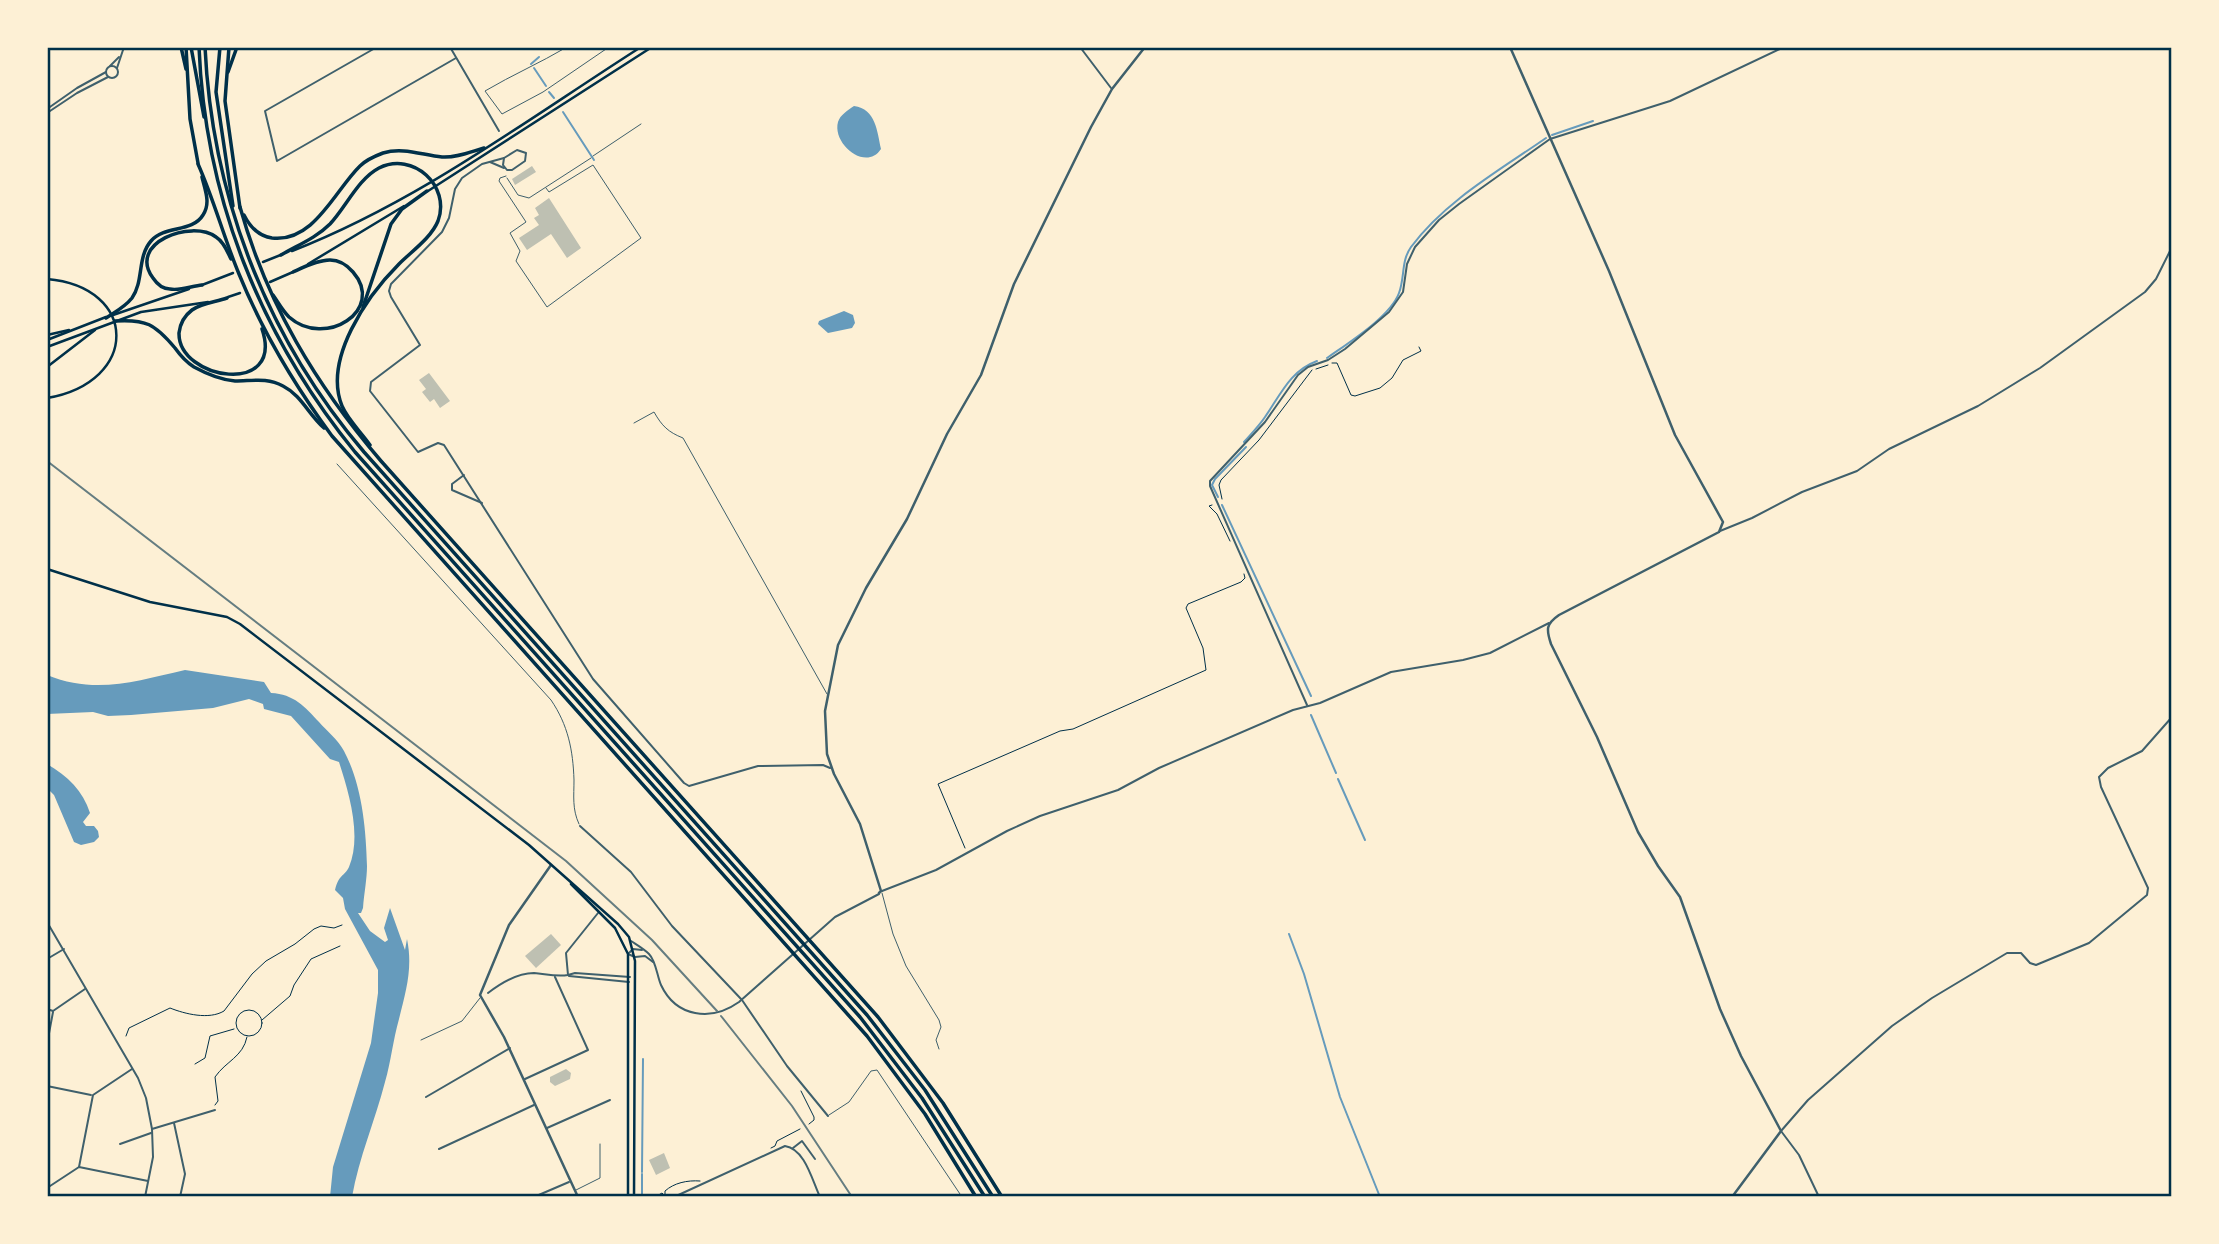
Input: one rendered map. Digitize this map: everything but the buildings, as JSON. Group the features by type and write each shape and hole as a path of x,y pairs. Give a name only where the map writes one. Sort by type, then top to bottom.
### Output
{"highway":[{"path":"181,47 190,84"},
{"path":"106,318 133,296 139,282 144,253 152,239 163,232 193,224 204,213 207,197 193,144 189,47"},
{"path":"189,47 221,198 258,299 297,373 336,429 860,1017 922,1098 985,1197"},
{"path":"199,47 208,136"},
{"path":"205,47 214,131 234,218 264,296 302,368 349,434 867,1015 925,1090 993,1197"},
{"path":"220,47 216,72 218,108 234,218"},
{"path":"229,47 226,79 230,138 240,207 263,278 295,342 323,388 381,461 878,1017 943,1103 1002,1197"},
{"path":"226,79 237,47"},
{"path":"240,207 257,233 266,237 282,238 301,230 317,218 357,169 373,158 399,151 451,156 484,148"},
{"path":"198,164 214,201 238,273 257,314 281,360 332,436"},
{"path":"281,255 326,227 369,175 378,169 401,164 414,166 434,183 439,195 439,215 434,229 384,280 342,350 338,370 338,391 347,415 381,461"},
{"path":"359,318 391,224 402,209 427,191"},
{"path":"202,285 172,290 157,284 148,267 149,255 155,244 164,237 202,230 220,240 233,260"},
{"path":"272,294 289,317 311,328 335,328 349,320 355,312 360,302 361,287 356,275 346,265 338,261 324,261 293,272"},
{"path":"228,298 197,307 184,319 180,341 184,352 193,361 230,376 253,370 263,357 266,345 257,314"},
{"path":"115,321 138,320 152,325 185,360 201,370 227,380 266,380 283,386 299,399 845,1011 905,1086 976,1197"}],"main road":[{"path":"263,262 332,235 383,210 641,47"},
{"path":"270,282 354,237 652,47"},
{"path":"47,337 233,274"},
{"path":"47,279 85,289 96,295 105,306 116,331 111,359 96,379 76,390 47,398"},
{"path":"47,347 151,310 228,298 240,293"},
{"path":"47,367 100,327"},
{"path":"49,569 150,602 220,616 240,624 529,845 608,915 628,937 635,957 634,1197"},
{"path":"564,877 617,931 628,954 628,1197"},
{"path":"629,1032 635,1032"}],"street":[{"path":"47,111 108,77 116,76 124,47"},
{"path":"377,47 265,111 277,161 456,58"},
{"path":"450,47 499,131"},
{"path":"880,892 860,824 828,758 824,727 834,657 845,627 907,519 947,434 981,375 1018,275 1091,127 1112,89 1145,47"},
{"path":"1307,705 1210,481 1265,422 1297,374 1345,349 1389,312 1402,292 1409,257 1438,220 1550,139 1670,101 1784,47"},
{"path":"1081,48 1112,89"},
{"path":"1512,48 1609,271 1675,435 1720,515 1723,526 1719,531"},
{"path":"47,111 82,85 106,72 120,57"},
{"path":"110,66 117,68"},
{"path":"106,72 108,77"},
{"path":"489,162 512,170 524,163 526,155 523,151 515,150 503,158 489,162 462,178 455,190 449,218 442,232 391,284 391,297 420,345 371,382 370,391 418,452 438,443 444,445 593,679 684,783 689,786 700,784 758,766 823,765 833,770"},
{"path":"503,158 506,169"},
{"path":"628,937 649,954 662,987 677,1006 692,1013 709,1015 723,1012 742,1000 841,912 880,892 936,870 1040,816 1118,790 1159,768 1391,672 1490,653 1719,531 1752,518 1802,492 1857,471 1889,449 1978,406 2040,368 2145,292 2156,279 2172,247"},
{"path":"464,475 452,484 452,490 482,503"},
{"path":"1549,623 1547,630 1551,644 1597,737 1637,832 1680,897 1720,1009 1745,1063 1781,1131 1799,1155 1819,1197"},
{"path":"1732,1197 1781,1131 1808,1100 1892,1026 1999,957 2017,952 2036,965 2089,943 2147,895 2148,888 2101,787 2099,777 2108,768 2142,751 2172,717"},
{"path":"823,765 828,758"},
{"path":"580,826 631,872 672,926 742,1000 828,1116"},
{"path":"551,865 509,925 481,990 481,998 510,1048 578,1197"},
{"path":"568,975 565,954 599,912"},
{"path":"47,922 133,1069 146,1098 153,1157 145,1197"},
{"path":"47,958 64,949"},
{"path":"644,950 633,949 628,954 635,957 645,956 653,963"},
{"path":"488,993 521,975 533,973 555,977 575,974 629,980"},
{"path":"524,1080 589,1050 555,977"},
{"path":"47,1044 53,1011 86,988"},
{"path":"47,1009 53,1011"},
{"path":"426,1097 510,1048"},
{"path":"47,1086 93,1095 133,1069"},
{"path":"49,1197 47,1191 79,1167 93,1095"},
{"path":"546,1129 610,1100"},
{"path":"439,1149 535,1104"},
{"path":"120,1144 214,1109"},
{"path":"174,1123 185,1174 180,1197"},
{"path":"793,1148 803,1142 815,1159"},
{"path":"674,1197 785,1146 799,1153 820,1197"},
{"path":"79,1167 149,1181"},
{"path":"534,1197 570,1181"},
{"path":"688,1191 690,1195"}],"lane":[{"path":"567,47 485,91 502,114 543,92 609,47"},
{"path":"506,169 506,176 514,190 523,198 529,198 641,124"},
{"path":"506,176 499,181 526,222 509,234 519,250 516,261 547,307 641,238 593,165 549,192 546,188"},
{"path":"634,423 654,412 665,429 683,438 828,694"},
{"path":"337,464 551,700 563,717 572,746 573,807 580,826"},
{"path":"880,892 906,966 939,1020 941,1027 936,1040 939,1049"},
{"path":"421,1040 462,1021 481,998"},
{"path":"828,1116 849,1102 871,1071 877,1070 962,1197"},
{"path":"575,1191 600,1178 600,1144"}],"path":[{"path":"1233,548 1217,514 1209,506 1223,497 1219,485 1221,480 1275,421 1308,373 1337,363 1352,395 1355,396 1380,388 1392,378 1403,360 1421,351 1419,348"},
{"path":"967,853 938,784 1060,731 1073,729 1206,670 1203,648 1186,608 1188,604 1241,582 1245,578 1244,571"},
{"path":"126,1036 129,1028 170,1008 188,1014 219,1014 252,974 267,961 317,927 334,928 342,925"},
{"path":"214,1109 218,1101 215,1077 240,1054 247,1037 258,1033 262,1020 290,996 311,959 340,946"},
{"path":"236,1028 237,1016 244,1011 253,1011 262,1020"},
{"path":"236,1028 247,1037"},
{"path":"195,1064 205,1058 209,1036 236,1028"},
{"path":"804,1086 801,1089 802,1095 814,1117 809,1124"},
{"path":"775,1146 777,1141 800,1129"},
{"path":"655,1197 662,1192 665,1196 668,1188 680,1183 700,1181"}],"water":[{"path":"854,106 867,111 876,128 881,149 867,158 852,152 840,139 839,119"},
{"path":"844,311 853,315 855,323 852,328 828,333 818,324 819,321"},
{"path":"185,670 264,682 271,693 286,696 304,706 339,743 355,778 364,822 367,871 363,908 361,913 358,913 370,931 385,942 388,940 384,928 390,908 405,950 407,939 409,970 406,989 387,1074 352,1197 330,1197 333,1167 371,1043 378,993 378,970 345,909 343,898 335,890 338,881 349,867 354,842 353,814 339,762 330,759 291,716 264,709 263,704 249,699 213,708 131,715 108,716 93,712 47,714 47,675 65,681 99,685 133,682"},
{"path":"47,764 79,791 90,813 83,822 86,826 94,826 98,831 99,837 94,842 81,845 74,842 54,795 47,788"}],"waterway":[{"path":"531,64 539,57"},
{"path":"534,68 546,86"},
{"path":"549,92 554,98"},
{"path":"563,112 594,160"},
{"path":"1552,135 1593,121"},
{"path":"1327,358 1368,329 1394,302 1401,287 1408,252 1425,230 1474,187 1546,138"},
{"path":"1244,442 1293,377 1317,361"},
{"path":"1218,497 1212,485 1215,479 1246,447"},
{"path":"1222,505 1311,696"},
{"path":"1311,715 1336,773"},
{"path":"1338,779 1365,840"},
{"path":"1289,934 1304,974 1340,1097 1380,1197"},
{"path":"642,1172 643,1059"},
{"path":"642,1174 642,1197"}],"railway":[{"path":"47,461 566,861 652,940 717,1011"},
{"path":"721,1016 792,1106 852,1197"}]}
